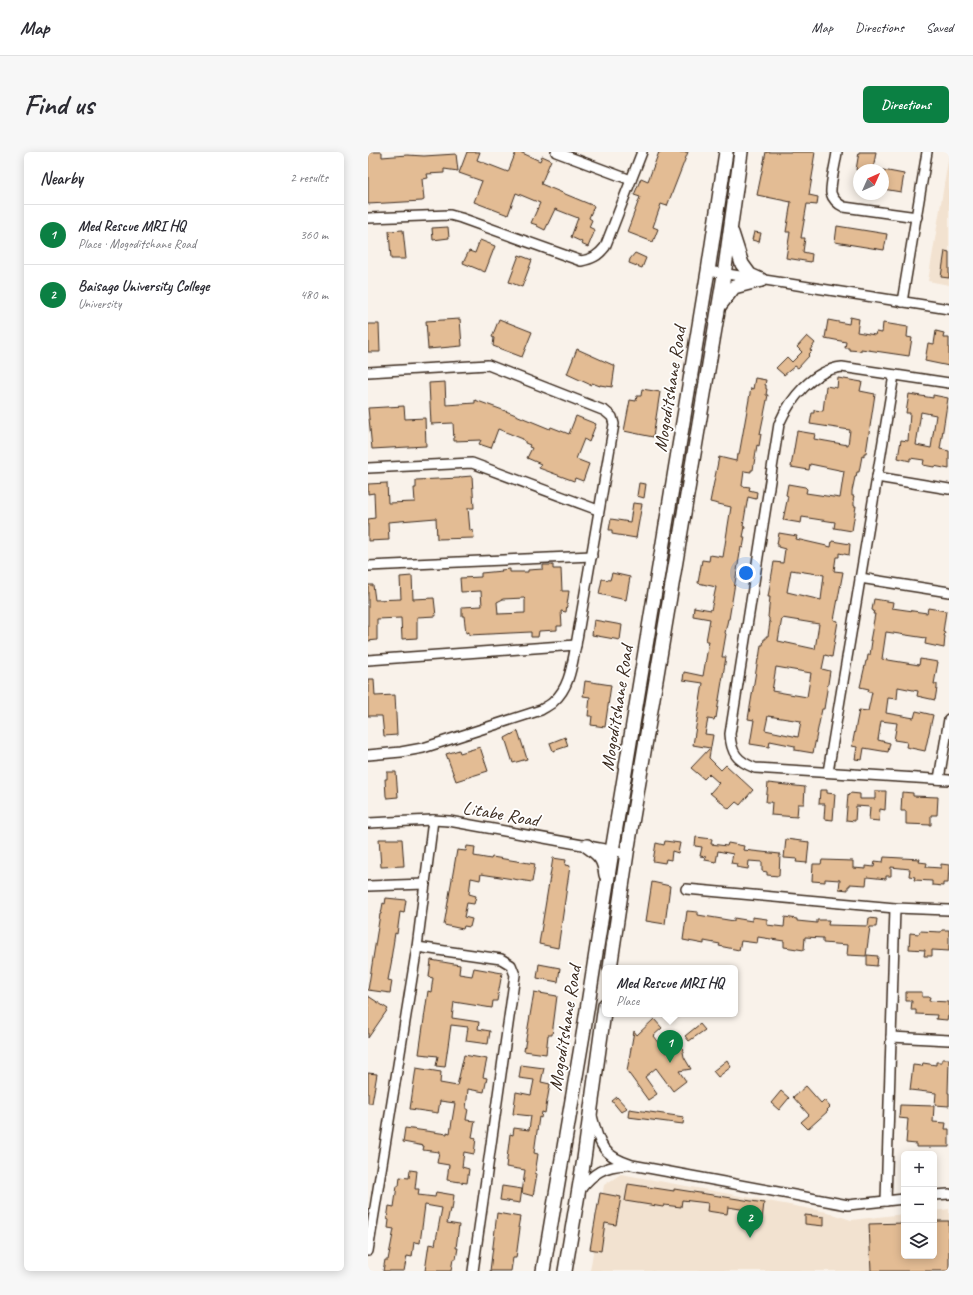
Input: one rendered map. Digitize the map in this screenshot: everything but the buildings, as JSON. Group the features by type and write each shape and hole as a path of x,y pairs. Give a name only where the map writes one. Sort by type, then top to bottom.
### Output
{"main road":[{"name":"Mogoditshane Road","path":"543,1271 584,1030 607,880 708,271 726,152"},
{"name":"Mogoditshane Road","path":"610,965 724,275 741,152"},
{"path":"730,227 742,264 750,275 761,280"},
{"path":"718,308 734,287 761,280"},
{"path":"587,846 601,857 605,865 607,880"},
{"name":"Mogoditshane Road","path":"565,1271 579,1191 603,1017"}],"street":[{"path":"556,152 631,180"},
{"path":"368,218 450,215 581,261 589,260 596,257 605,247 642,152"},
{"path":"837,152 831,192 835,201 844,207 917,217"},
{"path":"902,302 927,152"},
{"path":"708,271 724,275 949,309"},
{"path":"368,372 488,365 609,414 612,417 614,424 576,645 568,680 562,693 554,702 541,710 423,748 368,755"},
{"path":"949,383 842,367 822,372 790,402 779,424 730,734 730,743 733,752 738,759 755,768 949,780"},
{"path":"828,772 894,375"},
{"path":"368,468 472,463 598,510"},
{"path":"877,477 949,489"},
{"path":"368,566 592,556"},
{"path":"860,578 949,592"},
{"path":"368,660 576,645"},
{"path":"939,779 949,719"},
{"path":"368,1251 417,948 433,820"},
{"name":"Litabe Road","path":"368,824 433,820 461,823 628,853"},
{"path":"368,886 425,884"},
{"path":"686,889 895,908 949,910"},
{"path":"886,1201 895,908"},
{"path":"417,948 501,959 511,965 515,975 473,1271"},
{"path":"891,1037 949,1040"},
{"path":"591,1111 602,1148 611,1156 632,1165"},
{"path":"579,1191 590,1178 606,1168 616,1165 632,1165 848,1205 901,1199"},
{"path":"937,1195 949,1194"}],"shaded area":[{"path":"949,155 949,285 928,281"},
{"path":"621,1174 827,1212 851,1220 901,1214 901,1259 937,1259 937,1211 949,1209 949,1271 590,1271 604,1185"}],"place":[{"name":"Med Rescue MRI HQ","path":"670,1063"},
{"name":"Baisago University College","path":"750,1238"}]}
